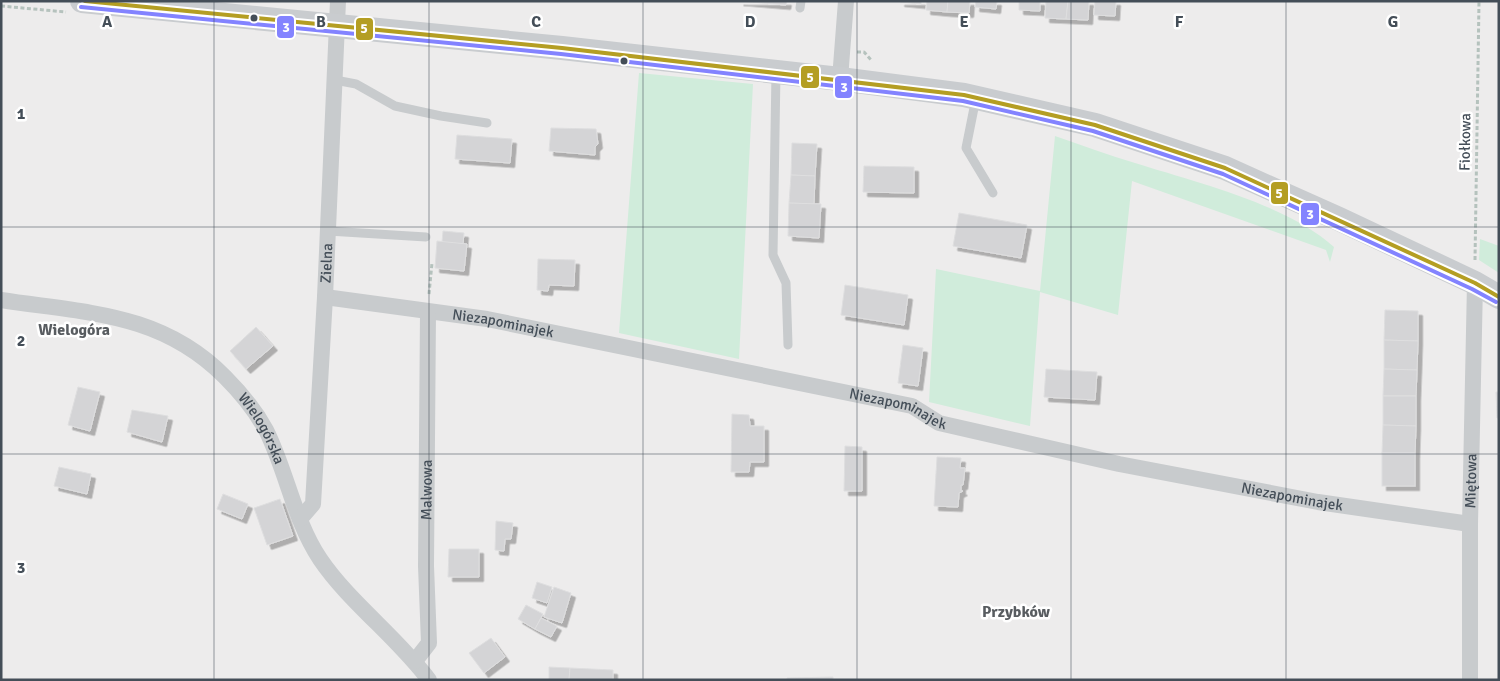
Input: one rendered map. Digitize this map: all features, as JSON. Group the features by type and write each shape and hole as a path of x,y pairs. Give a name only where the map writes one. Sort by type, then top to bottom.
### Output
{"street":[{"name":"Zielna","path":"300,519 313,504 325,297 338,1"},
{"path":"840,78 846,1"},
{"path":"75,7 337,25 840,78 976,98 1095,125 1224,168 1339,219 1475,283 1499,297"},
{"name":"Miętowa","path":"1470,680 1470,524 1475,283"},
{"name":"Niezapominajek","path":"325,297 487,319 912,406 939,423 1119,464 1318,502 1470,524"},
{"name":"Wielogórska","path":"1,300 102,314 145,325 183,342 211,363 244,397 266,431 300,519 321,560 414,661 429,680"},
{"name":"Malwowa","path":"414,661 429,643 426,566 428,312"}],"lane":[{"path":"776,72 773,255 786,283 788,346"},
{"path":"335,80 356,84 395,106 487,123"},
{"path":"976,98 966,148 993,193"},
{"path":"328,231 426,237"}],"path":[{"name":"Fiołkowa","path":"1475,283 1479,1"},
{"path":"1,6 75,7"},
{"path":"428,312 432,263"}],"green space":[{"path":"639,73 753,84 739,359 619,333"},
{"path":"1055,136 1239,196 1292,218 1334,247 1330,262 1326,250 1132,181 1118,315 1040,292 1030,426 929,402 936,269 1040,291"},
{"path":"1480,239 1499,246 1499,273 1479,260"}],"building":[{"path":"739,1 787,1 786,5"},
{"path":"921,1 921,4 900,2"},
{"path":"927,1 948,1 947,12 926,10"},
{"path":"948,1 970,1 969,13 947,12"},
{"path":"976,1 997,1 996,9 975,7"},
{"path":"1019,1 1040,1 1040,11 1019,10"},
{"path":"1046,1 1068,1 1066,19 1045,18"},
{"path":"1068,1 1089,1 1088,20 1066,19"},
{"path":"1095,1 1116,1 1115,16 1094,15"},
{"path":"551,128 596,129 598,144 595,147 595,155 549,151"},
{"path":"457,135 512,139 510,163 455,159"},
{"path":"792,143 817,144 815,176 791,175"},
{"path":"864,166 914,167 914,193 863,192"},
{"path":"791,175 815,176 814,204 789,203"},
{"path":"789,203 821,204 819,238 788,236"},
{"path":"959,213 1027,225 1021,258 953,246"},
{"path":"443,231 464,233 463,244 442,242"},
{"path":"437,241 467,244 464,271 435,268"},
{"path":"538,259 575,260 574,286 549,285 548,291 537,290"},
{"path":"845,285 908,295 904,325 841,315"},
{"path":"1385,310 1418,311 1418,341 1384,340"},
{"path":"256,327 273,346 246,369 230,351"},
{"path":"1384,340 1418,341 1417,370 1384,369"},
{"path":"903,345 923,348 918,386 898,383"},
{"path":"1046,369 1097,372 1095,400 1044,397"},
{"path":"1384,369 1417,370 1416,396 1383,396"},
{"path":"78,387 100,392 90,431 68,425"},
{"path":"1496,392 1499,392 1499,418 1497,418"},
{"path":"1383,396 1416,396 1416,426 1383,425"},
{"path":"132,410 168,416 162,442 127,432"},
{"path":"732,414 749,415 750,426 764,426 764,462 750,462 749,472 731,472"},
{"path":"1383,425 1416,426 1415,453 1382,453"},
{"path":"845,446 862,447 862,491 844,491"},
{"path":"1382,453 1415,453 1415,486 1382,486"},
{"path":"937,457 961,458 960,468 965,468 963,485 961,485 961,491 963,491 959,493 958,507 934,506"},
{"path":"59,467 91,474 87,494 54,486"},
{"path":"223,494 248,504 242,519 217,509"},
{"path":"280,499 293,536 267,545 254,508"},
{"path":"496,521 513,523 511,539 505,539 504,551 495,550"},
{"path":"449,549 479,549 479,577 448,577"},
{"path":"537,582 552,587 547,603 532,598"},
{"path":"554,587 571,593 562,623 544,617"},
{"path":"526,605 543,614 535,629 518,619"},
{"path":"541,618 557,626 551,637 535,629"},
{"path":"491,638 505,657 484,673 469,653"},
{"path":"549,667 570,668 569,680 549,680"},
{"path":"570,668 613,670 613,680 569,680"},
{"path":"833,677 833,680 787,680 787,678"}],"transit line":[{"name":"5","path":"85,1 562,48 964,95 1095,125 1225,168 1475,283 1499,297"},
{"name":"3","path":"81,7 561,54 963,101 1093,131 1223,174 1472,289 1496,302"}],"district":[{"name":"Wielogóra","path":"74,330"},
{"name":"Przybków","path":"1016,612"}]}
